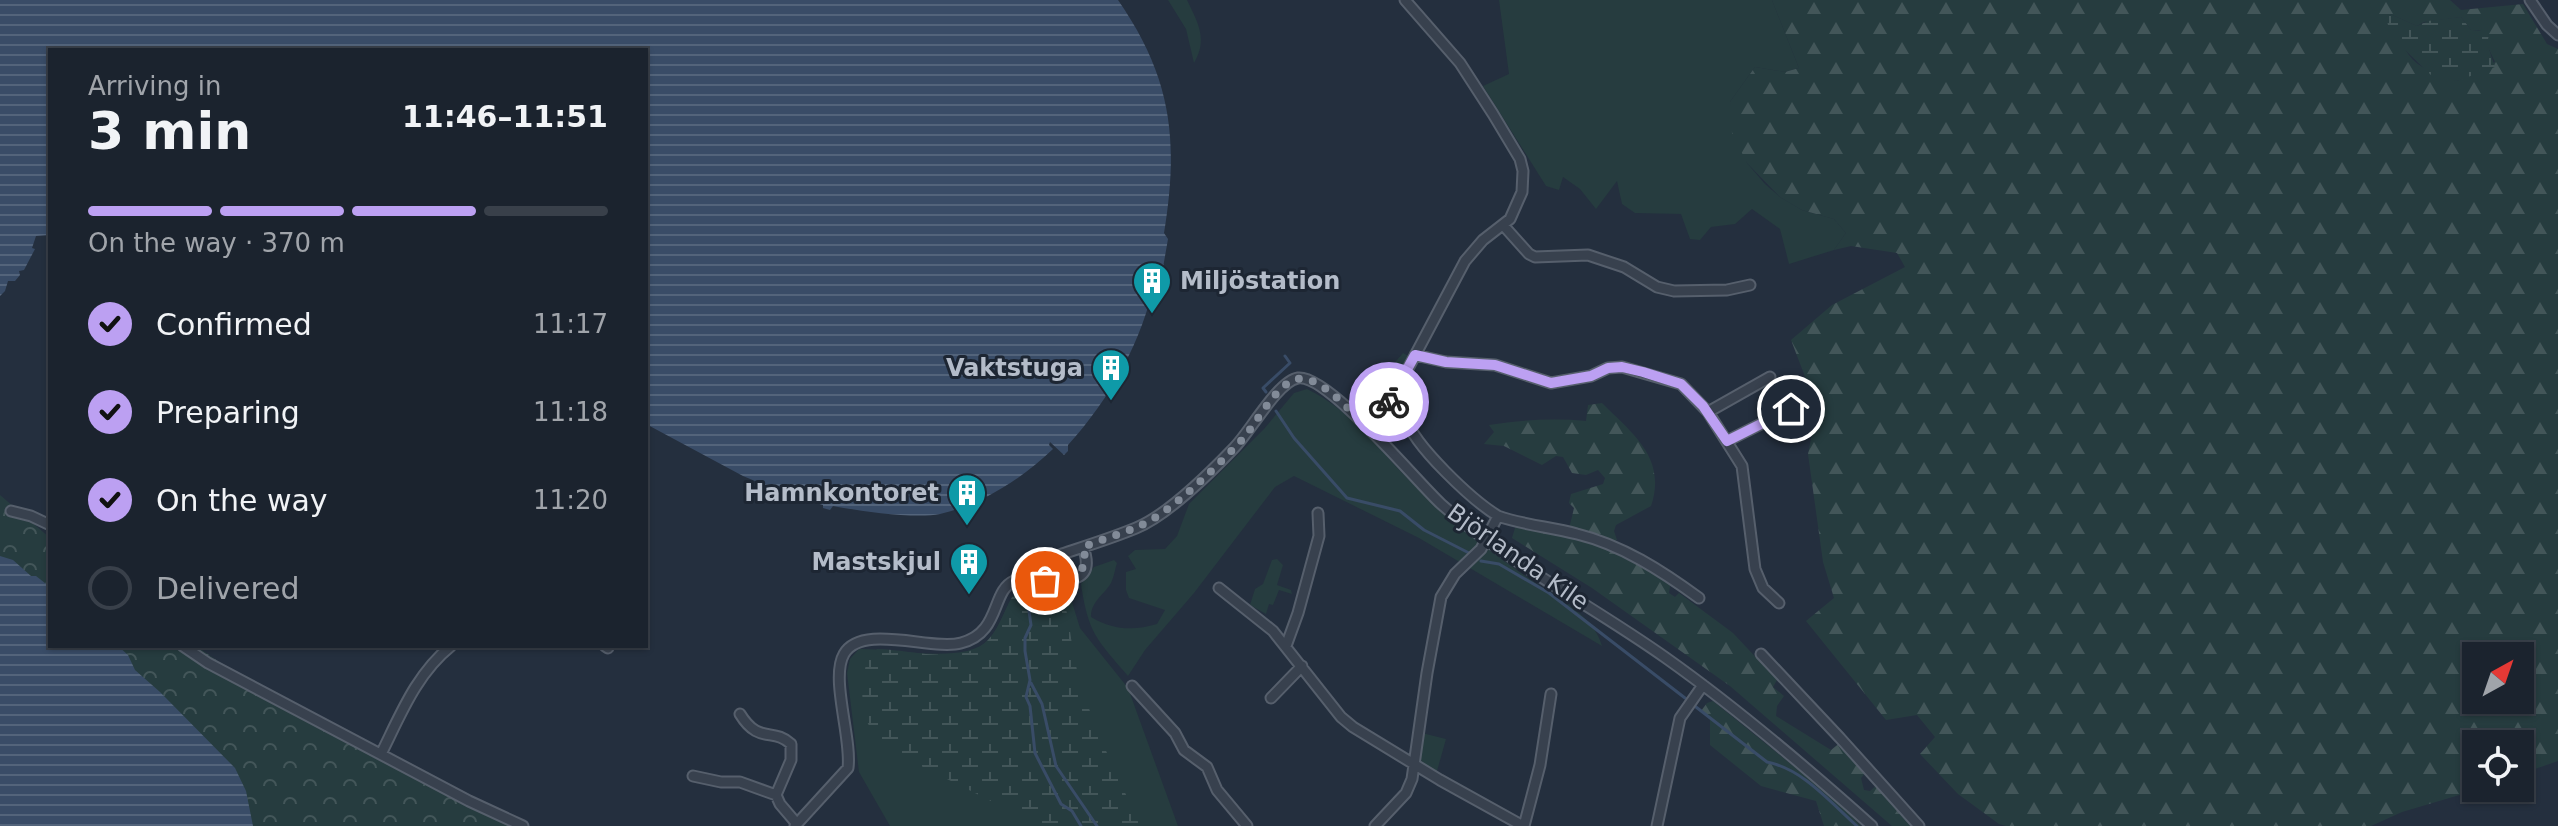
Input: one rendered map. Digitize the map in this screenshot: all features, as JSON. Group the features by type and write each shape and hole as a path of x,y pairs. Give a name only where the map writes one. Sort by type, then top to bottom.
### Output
{"street":[{"path":"1366,426 1394,395 1465,261 1483,240 1503,225 1516,208 1522,192 1520,159 1460,63 1405,0"},
{"path":"2530,0 2558,35"},
{"path":"1503,225 1535,257 1588,255 1624,267 1657,287 1695,292 1750,285"},
{"path":"1415,355 1446,362 1495,365 1551,383 1622,367 1681,384 1708,412 1742,466 1755,569 1763,588 1779,603"},
{"path":"1708,412 1770,377"},
{"name":"Björlanda Kile","path":"1062,554 1137,528 1174,503 1245,437 1290,381 1302,378 1313,380 1366,426 1441,504 1487,539 1703,685 1780,746 1872,826"},
{"path":"1727,441 1791,409 1794,404 1792,395"},
{"path":"1406,418 1411,431 1442,468 1498,516 1580,534 1615,548 1662,570 1699,598"},
{"path":"11,511 48,524"},
{"path":"1286,646 1319,536 1318,513"},
{"path":"1375,826 1406,793 1412,779 1441,597 1448,582 1476,556 1498,516"},
{"path":"693,776 721,782 740,782 776,795 796,825 848,768 840,673 843,656 849,648 880,639 951,645 968,641 991,622 1011,582 1027,579 1060,582 1077,577 1086,562 1083,547"},
{"path":"1219,588 1258,618 1286,646 1345,721 1413,764 1524,826 1540,765 1551,694"},
{"path":"186,648 208,663 523,826"},
{"path":"381,754 426,670 449,648"},
{"path":"1761,654 1919,826"},
{"path":"1271,698 1302,666"},
{"path":"1657,826 1680,718 1703,685"},
{"path":"1132,686 1175,733 1184,750 1207,767 1217,790 1247,826"},
{"path":"740,714 752,731 785,739 791,744 791,760 776,795"}],"green space":[{"path":"1168,0 1187,0 1195,16 1201,39 1194,63 1186,29"},
{"path":"1499,0 1772,0 1799,68 1785,72 1755,67 1730,102 1747,163 1780,197 1802,210 1834,219 1846,233 1834,250 1789,264 1780,229 1752,209 1735,224 1711,227 1700,240 1690,239 1681,214 1635,213 1622,204 1617,181 1596,209 1580,189 1563,177 1559,190 1546,186 1483,86 1509,74"},
{"path":"1772,0 2450,0 2461,10 2523,4 2547,44 2558,49 2558,761 2534,769 2534,730 2462,730 2462,794 2402,812 2371,826 2006,826 1958,794 1920,754 1935,737 1917,715 1886,720 1806,621 1834,598 1823,562 1808,454 1817,408 1791,340 1832,305 1905,267 1897,253 1851,246 1834,250 1846,233 1834,219 1802,210 1780,197 1747,163 1732,133 1730,102 1755,67 1785,72 1799,68","holes":["2390,14 2417,26 2424,22 2461,17 2471,30 2489,35 2486,43 2495,62 2457,81 2430,71 2407,51"]},
{"path":"2390,14 2417,26 2428,21 2461,17 2471,30 2487,31 2487,43 2495,67 2457,81 2433,77 2404,49 2388,25 2386,17"},
{"path":"1403,353 1410,357 1393,389 1382,403 1368,411 1376,388"},
{"path":"1307,389 1349,418 1422,493 1467,532 1583,616 1598,635 1602,646 1419,538 1294,476 1275,487 1194,593 1145,650 1128,676 1096,635 1087,614 1081,584 1094,567 1114,560 1117,563 1112,581 1095,602 1091,617 1123,628 1157,624 1165,610 1129,598 1126,572 1136,569 1128,556 1135,550 1165,549 1177,536 1189,504 1264,429 1294,393"},
{"path":"1602,403 1644,448 1651,460 1655,489 1651,506 1616,525 1617,540 1611,543 1569,529 1574,508 1569,503 1571,494 1603,484 1605,478 1598,470 1586,475 1572,473 1563,457 1556,456 1542,465 1504,446 1484,444 1494,432 1489,425 1537,420 1586,421 1588,405"},
{"path":"0,495 48,536 48,648 199,648 250,678 247,685 414,777 516,826 0,826"},
{"path":"1516,525 1574,535 1606,547 1671,580 1669,593 1675,597 1679,593 1733,633 1777,680 1773,687 1784,696 1777,706 1776,716 1831,750 1841,742 1867,771 1861,778 1864,790 1870,791 1878,784 1916,826 1892,826 1730,686 1592,588 1512,538"},
{"path":"1277,559 1283,565 1277,585 1291,590 1292,594 1279,590 1266,614 1250,605 1255,589 1263,584 1272,560"},
{"path":"1068,589 1080,628 1128,688 1178,826 890,826 859,772 847,673 850,659 859,649 946,654 977,648 993,634 1016,591"},
{"path":"1051,590 1063,597 1083,690 1097,730 1140,826 1044,826 1034,818 995,803 879,745 863,714 862,685 866,664 877,649 935,655 964,653 988,640 1016,591"},
{"path":"1713,701 1834,799 1861,826 1824,826 1816,801 1761,786 1710,745 1710,718 1701,711"},
{"path":"1422,733 1446,739 1437,771 1424,764 1419,757"}],"water":[{"path":"0,0 1118,0 1150,56 1167,111 1171,169 1164,233 1168,239 1161,279 1155,279 1150,302 1123,368 1064,455 1050,442 1053,449 1015,480 971,504 940,514 902,515 833,506 830,510 823,508 823,505 788,495 743,476 648,425 648,48 48,48 48,235 36,236 32,248 35,249 24,270 19,271 20,275 15,281 8,281 0,296"},
{"path":"0,556 13,560 48,585 48,648 120,648 128,655 135,670 235,768 246,791 253,826 0,826"}],"waterway":[{"path":"1266,392 1263,388 1290,363 1285,356"},
{"path":"1276,411 1294,438 1347,498 1400,511 1424,530 1469,553"},
{"path":"1481,561 1499,564 1549,593 1685,698"},
{"path":"1016,591 1026,603 1031,625 1025,638 1030,680 1026,697 1030,706 1035,753 1061,804 1072,811 1081,826"},
{"path":"1031,683 1042,704 1056,766 1097,826"},
{"path":"1696,707 1767,762 1804,779 1857,826"}],"way so far":[{"path":"1045,581 1060,582 1077,577 1086,562 1083,547 1137,528 1174,503 1245,437 1290,381 1302,378 1313,380 1366,426 1389,402"}],"place":[{"name":"Miljöstation","path":"1152,315"},
{"name":"Vaktstuga","path":"1111,402"},
{"name":"Hamnkontoret","path":"967,527"},
{"name":"Mastskjul","path":"969,596"}],"route":[{"path":"1389,402 1415,355 1446,362 1495,365 1551,383 1591,376 1608,368 1622,367 1643,372 1681,384 1703,406 1727,441 1791,409"}]}
